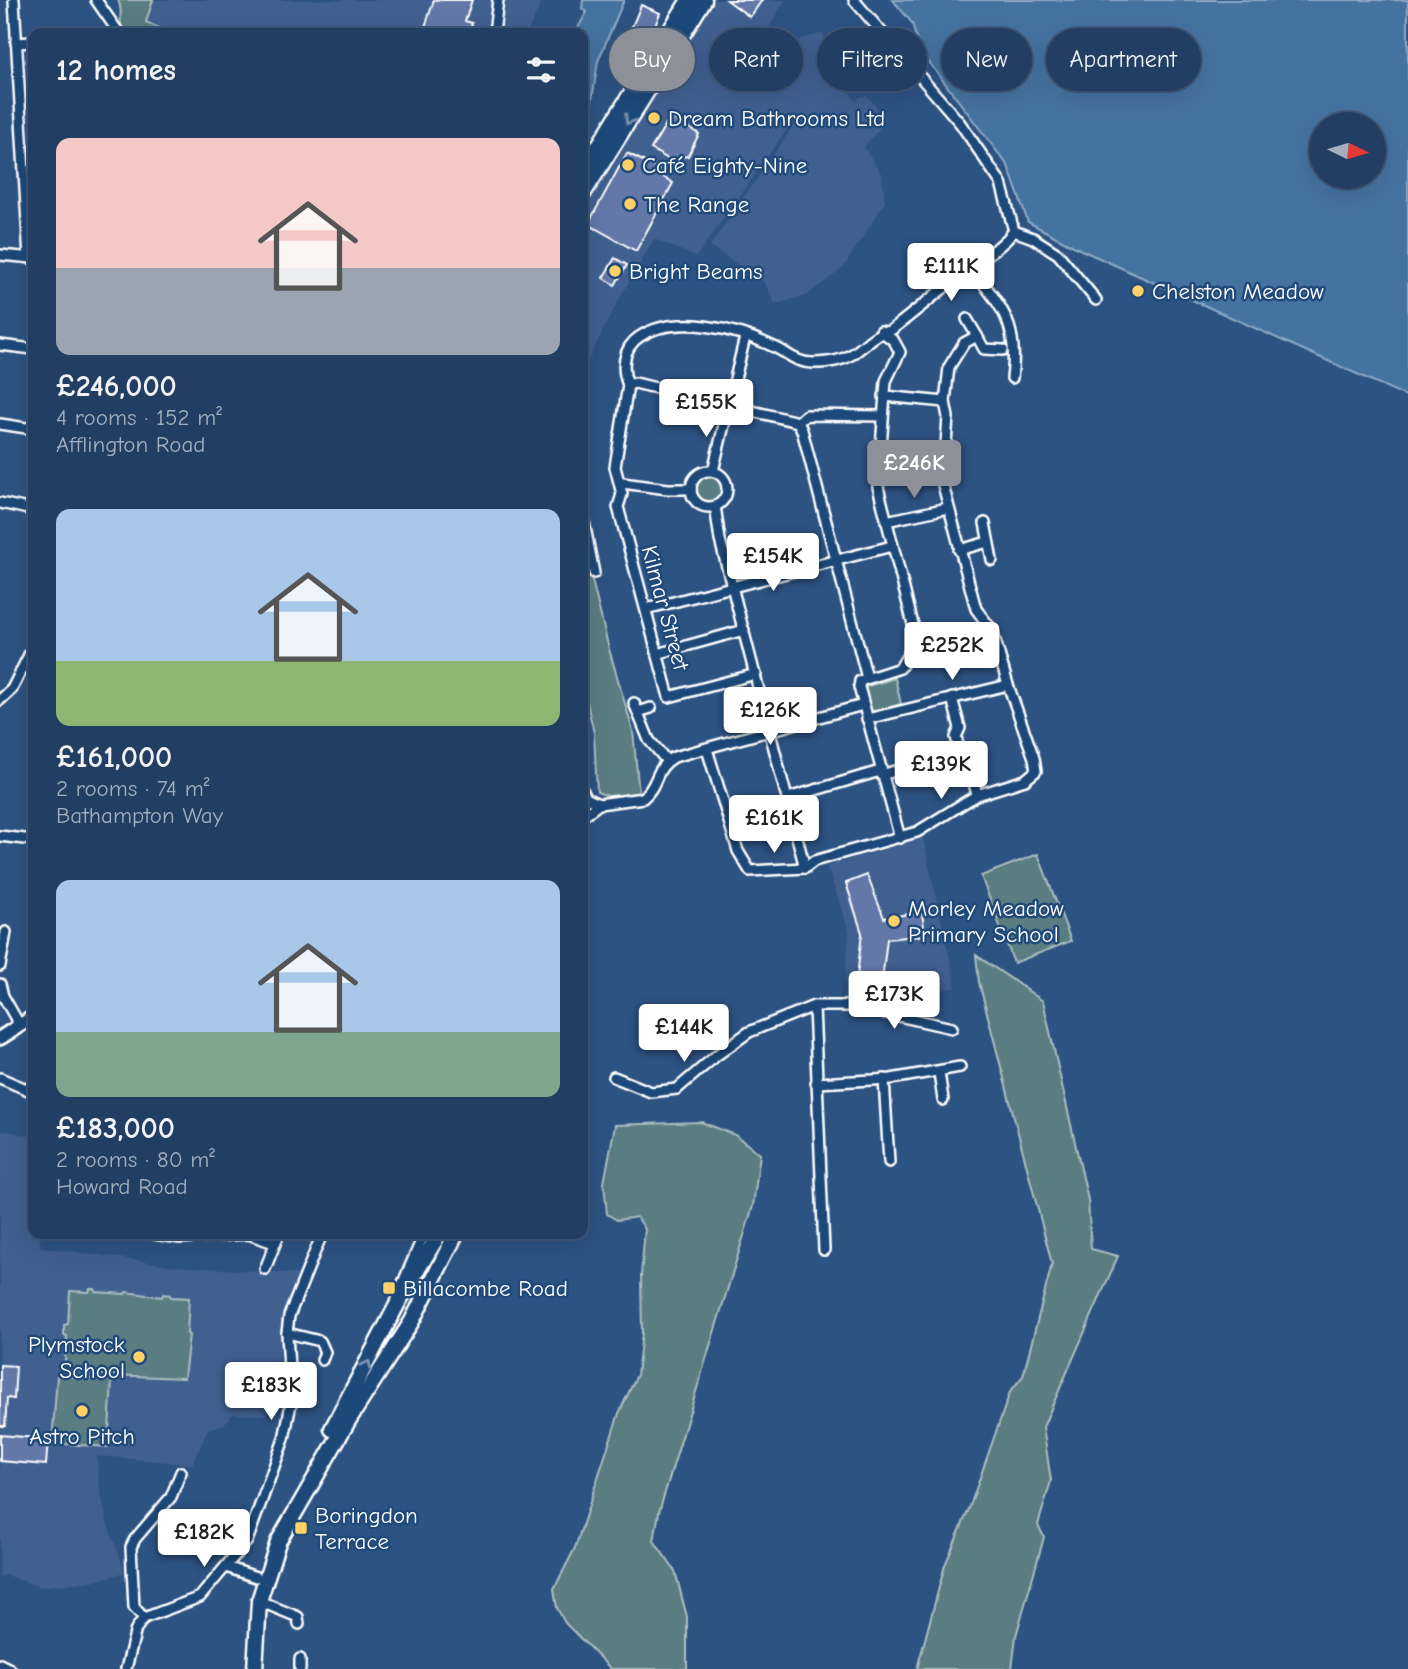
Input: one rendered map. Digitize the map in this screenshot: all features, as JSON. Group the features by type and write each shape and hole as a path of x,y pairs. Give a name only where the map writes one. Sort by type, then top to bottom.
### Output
{"main road":[{"path":"588,186 704,0"},
{"path":"588,162 689,1"},
{"path":"598,145 614,143"},
{"path":"246,1669 249,1611 256,1577 272,1536 387,1326 408,1278 435,1239"},
{"path":"254,1669 259,1601 270,1561 294,1512 425,1298 454,1239"},
{"path":"408,1278 416,1286 425,1286 449,1248"},
{"path":"387,1326 407,1298 416,1294 425,1298"}],"street":[{"path":"14,0 28,215"},
{"path":"96,0 116,28"},
{"path":"495,28 498,0"},
{"path":"854,0 960,123 1001,183 1014,231 1033,238 1058,254 1096,300"},
{"path":"16,43 28,42"},
{"name":"Kilmar Street","path":"756,674 669,697 618,507 622,483 615,467 628,385 624,359 635,340 646,333 692,324 776,348 799,362 813,363 852,355 881,331 890,331 936,297 970,267 1005,243 1014,231"},
{"path":"0,256 28,258"},
{"path":"970,267 1008,317 1014,340 1012,378"},
{"path":"967,319 984,349 1003,350"},
{"path":"881,331 894,341 900,352 886,381 878,487 916,640 897,670 860,681 859,687 880,773 900,838"},
{"path":"707,749 738,851 750,871 805,868 814,861 900,838 935,822 977,795 1025,780 1036,771 992,630 976,609 943,485 948,417 945,402 949,367 964,343 977,336"},
{"path":"713,471 745,337"},
{"path":"0,345 28,348"},
{"path":"628,385 635,383 797,422 802,430 867,678"},
{"path":"884,396 945,402"},
{"path":"797,422 806,415 883,416"},
{"path":"0,424 28,428"},
{"path":"713,471 723,477 727,488 724,499 715,506 700,505 693,497 691,489 692,482 699,474 713,471"},
{"path":"622,483 691,489"},
{"path":"0,503 28,509"},
{"path":"715,506 719,535 805,868"},
{"path":"886,521 948,508"},
{"path":"985,523 992,560"},
{"path":"588,542 594,573"},
{"path":"959,550 988,542"},
{"path":"646,609 892,546"},
{"path":"657,654 744,630"},
{"path":"915,633 996,647"},
{"path":"0,700 12,689 28,656"},
{"path":"867,719 1007,684"},
{"path":"952,698 960,728 956,737 960,752 968,758 977,795"},
{"path":"588,812 599,804 643,798 653,784 657,772 667,761 772,734 863,705"},
{"path":"651,708 636,708 649,740 667,761"},
{"path":"788,798 920,764"},
{"path":"588,798 599,804"},
{"path":"0,836 28,839"},
{"path":"0,966 6,932"},
{"path":"0,984 3,996 20,1026"},
{"path":"814,1006 824,1250"},
{"path":"614,1077 651,1092 677,1089 748,1032 814,1006 854,1006 951,1028"},
{"path":"0,1038 28,1020"},
{"path":"816,1079 884,1079 960,1067"},
{"path":"939,1072 943,1100"},
{"path":"0,1078 28,1090"},
{"path":"884,1079 889,1162"},
{"path":"262,1239 274,1243"},
{"path":"265,1269 276,1239"},
{"path":"127,1669 136,1629 144,1618 200,1597 247,1541 256,1510 284,1439 291,1404 287,1333 289,1316 320,1239"},
{"path":"408,1278 422,1239"},
{"path":"287,1333 320,1341 325,1352 322,1360"},
{"path":"144,1618 134,1607 131,1547 176,1490 181,1472"},
{"path":"226,1567 256,1577"},
{"path":"259,1601 298,1617 299,1624"},
{"path":"0,1664 10,1669"}],"shaded area":[{"path":"153,0 543,0 529,28 159,28 146,22"},
{"path":"583,0 624,0 612,28 609,28 609,35 598,61 591,106 588,108 588,28 578,28 587,12 582,9"},
{"path":"713,0 785,0 769,28 709,28 709,91 803,91 803,39 817,35 817,91 849,91 856,102 860,97 867,96 883,114 882,126 864,147 882,175 885,202 843,268 806,296 775,304 764,282 710,246 797,121 795,118 696,257 654,239 618,301 588,361 588,199 656,91 695,91 695,29"},
{"path":"893,0 1408,0 1408,397 1079,249 1028,222 1008,166 951,91 1032,91 1032,28 941,28 941,78 927,60 927,28 913,28"},
{"name":"Morley Meadow Primary School","path":"923,838 956,987 937,991 933,1020 843,1000 849,931 827,866"},
{"name":"Plymstock School","path":"0,1132 28,1136 28,1239 40,1239 40,1247 176,1266 301,1274 282,1323 278,1380 266,1415 233,1414 224,1424 208,1429 192,1464 97,1456 99,1484 107,1522 125,1572 98,1580 41,1587 6,1575 0,1577"}],"green space":[{"path":"118,0 153,0 146,22 159,28 122,28"},
{"path":"709,474 719,478 723,488 719,498 709,502 699,498 695,488 699,478"},
{"path":"588,564 633,731 639,794 608,796 597,792 594,733 588,707"},
{"path":"895,678 901,704 870,713 865,687"},
{"path":"1038,854 1071,941 1014,963 981,876"},
{"path":"976,955 1043,1001 1088,1200 1091,1249 1118,1256 1043,1427 1051,1481 1038,1525 1044,1537 1016,1636 1012,1669 917,1669 945,1565 969,1509 1010,1392 1023,1376 1052,1264 979,982"},
{"path":"701,1122 735,1135 760,1154 753,1206 659,1512 654,1541 675,1571 687,1617 687,1669 611,1669 565,1623 557,1608 554,1589 575,1548 619,1413 637,1375 642,1333 641,1275 645,1229 637,1217 617,1220 607,1214 604,1183 615,1125"},
{"path":"90,1289 95,1289 96,1292 126,1292 162,1297 163,1294 189,1298 189,1335 184,1378 83,1374 83,1371 64,1370 67,1336 64,1335 64,1325 68,1324 70,1291 89,1292"},
{"name":"Astro Pitch","path":"57,1376 112,1380 108,1447 52,1443"}],"building":[{"path":"434,0 472,0 465,21 472,23 470,28 425,28"},
{"path":"727,0 762,0 750,17"},
{"path":"641,5 660,13 654,28 631,28"},
{"name":"The Range","path":"670,117 699,134 688,156 668,159 651,149"},
{"name":"The Range","path":"627,153 659,169 657,173 673,183 636,251 588,224"},
{"name":"Bright Beams","path":"615,258 627,265 615,285 603,278"},
{"name":"Morley Meadow Primary School","path":"867,875 884,918 922,912 925,935 887,939 881,988 856,986 862,933 846,883"},
{"path":"0,1365 16,1366 14,1399 7,1398 5,1426 0,1426"},
{"path":"0,1435 48,1439 46,1465 0,1461"}],"place":[{"name":"Dream Bathrooms Ltd","path":"654,118"},
{"name":"Café Eighty-Nine","path":"628,165"},
{"name":"The Range","path":"630,204"},
{"name":"Bright Beams","path":"615,271"},
{"name":"Chelston Meadow","path":"1138,291"},
{"name":"Morley Meadow Primary School","path":"894,921"},
{"name":"Billacombe Road","path":"389,1288"},
{"name":"Plymstock School","path":"139,1357"},
{"name":"Astro Pitch","path":"82,1411"},
{"name":"Boringdon Terrace","path":"301,1528"}]}
